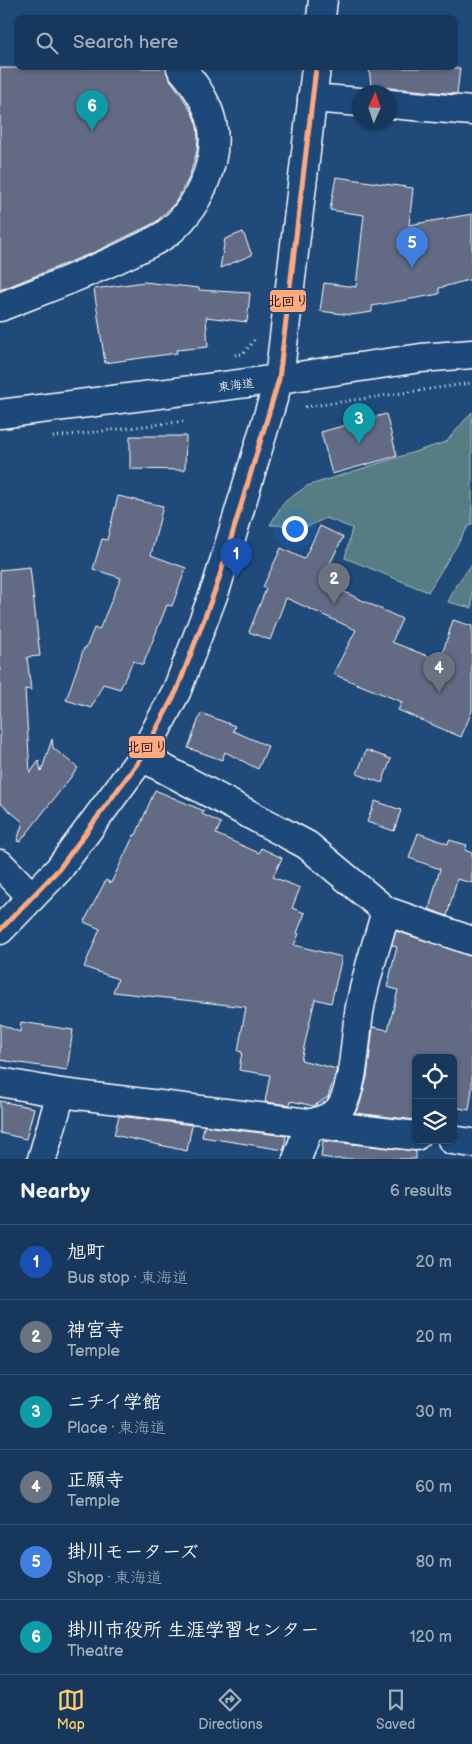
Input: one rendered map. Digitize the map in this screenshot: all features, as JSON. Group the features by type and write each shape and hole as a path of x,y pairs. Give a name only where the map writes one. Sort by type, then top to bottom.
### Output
{"street":[{"path":"321,15 323,0"},
{"path":"0,307 119,258 166,234 190,210 202,188 213,157 212,123 198,87 184,70"},
{"path":"0,930 59,869 142,757 177,690 217,585 279,379 316,70"},
{"path":"312,98 352,101"},
{"path":"397,105 472,111"},
{"name":"東海道","path":"0,414 279,379 421,358 472,354"},
{"path":"142,757 308,845 386,911 472,941"},
{"path":"0,864 32,897"},
{"path":"297,1159 310,1124 332,1116 340,1109 346,1097 352,1069 360,1006 386,911"},
{"path":"0,1082 61,1093 412,1136"},
{"path":"42,1159 61,1093"},
{"path":"457,1141 472,1143"}],"path":[{"path":"243,354 258,336"},
{"path":"305,407 472,383"},
{"path":"49,437 186,421"}],"green space":[{"path":"472,412 472,524 468,527 428,592 345,558 352,528 326,518 309,526 270,525 283,503 307,486 446,442"},
{"path":"472,564 472,608 448,602 456,585"}],"building":[{"path":"0,68 15,68 15,70 167,70 169,78 193,115 197,126 198,138 197,151 189,178 175,203 156,222 97,251 0,290"},
{"path":"457,68 460,68 457,94 397,88 397,85 371,85 369,70 457,70"},
{"path":"336,177 413,188 409,225 472,214 472,279 439,288 439,294 372,306 372,312 351,315 320,311 324,283 356,287 364,215 330,210"},
{"path":"243,232 252,255 220,268 225,239"},
{"path":"144,282 199,288 199,290 250,293 247,322 206,317 208,347 176,350 177,353 105,363 94,289"},
{"path":"386,414 397,456 332,474 321,432"},
{"path":"130,436 186,436 185,470 130,469"},
{"path":"118,496 163,506 151,555 186,568 172,606 167,605 143,665 133,661 120,689 103,684 91,708 66,700 84,648 86,648 94,628 99,630 121,578 93,569 102,539 107,540"},
{"path":"320,526 343,537 326,572 341,579 336,588 402,619 392,642 440,661 453,620 472,626 472,711 461,737 398,710 402,702 333,674 356,630 286,598 270,640 249,632 266,589 263,587 281,548 304,559"},
{"path":"30,567 40,656 27,657 31,690 25,689 30,773 39,761 41,772 52,739 53,748 78,768 20,842 17,841 23,822 0,803 0,570"},
{"path":"201,713 235,726 233,731 268,746 258,769 225,752 222,760 188,748"},
{"path":"366,750 391,759 382,783 357,774"},
{"path":"155,790 204,811 202,814 221,823 216,834 259,853 261,848 282,858 273,877 300,888 292,908 305,913 294,945 342,957 331,1003 315,999 301,1060 337,1069 328,1097 314,1106 291,1101 290,1105 265,1102 270,1075 239,1070 242,1052 238,1051 246,1007 113,992 118,979 84,967 100,929 84,922 106,880 111,883 134,835 136,835"},
{"path":"375,801 401,810 394,831 367,822"},
{"path":"418,833 448,844 449,840 467,845 465,850 472,853 472,883 457,879 447,916 429,909 440,869 409,858"},
{"path":"396,931 472,956 472,1089 469,1110 457,1108 457,1054 412,1054 412,1120 355,1113 360,1104 367,1077 373,1027 388,1030 398,990 387,987 397,947 392,945"},
{"path":"21,1022 73,1030 67,1070 0,1060 0,1024 20,1032"},
{"path":"0,1101 34,1108 26,1139 0,1133"},
{"path":"119,1116 192,1125 187,1151 114,1135"},
{"path":"204,1126 286,1136 284,1150 202,1137"},
{"path":"323,1141 416,1151 416,1159 335,1159 321,1157"}],"transit line":[{"name":"北回り","path":"0,930 59,869 142,757 177,690 217,585 279,379 316,70"}],"place":[{"name":"掛川市役所 生涯学習センター","path":"92,131"},
{"name":"掛川モーターズ","path":"412,268"},
{"name":"ニチイ学館","path":"359,444"},
{"name":"旭町","path":"236,579"},
{"name":"神宮寺","path":"334,604"},
{"name":"正願寺","path":"439,693"}]}
